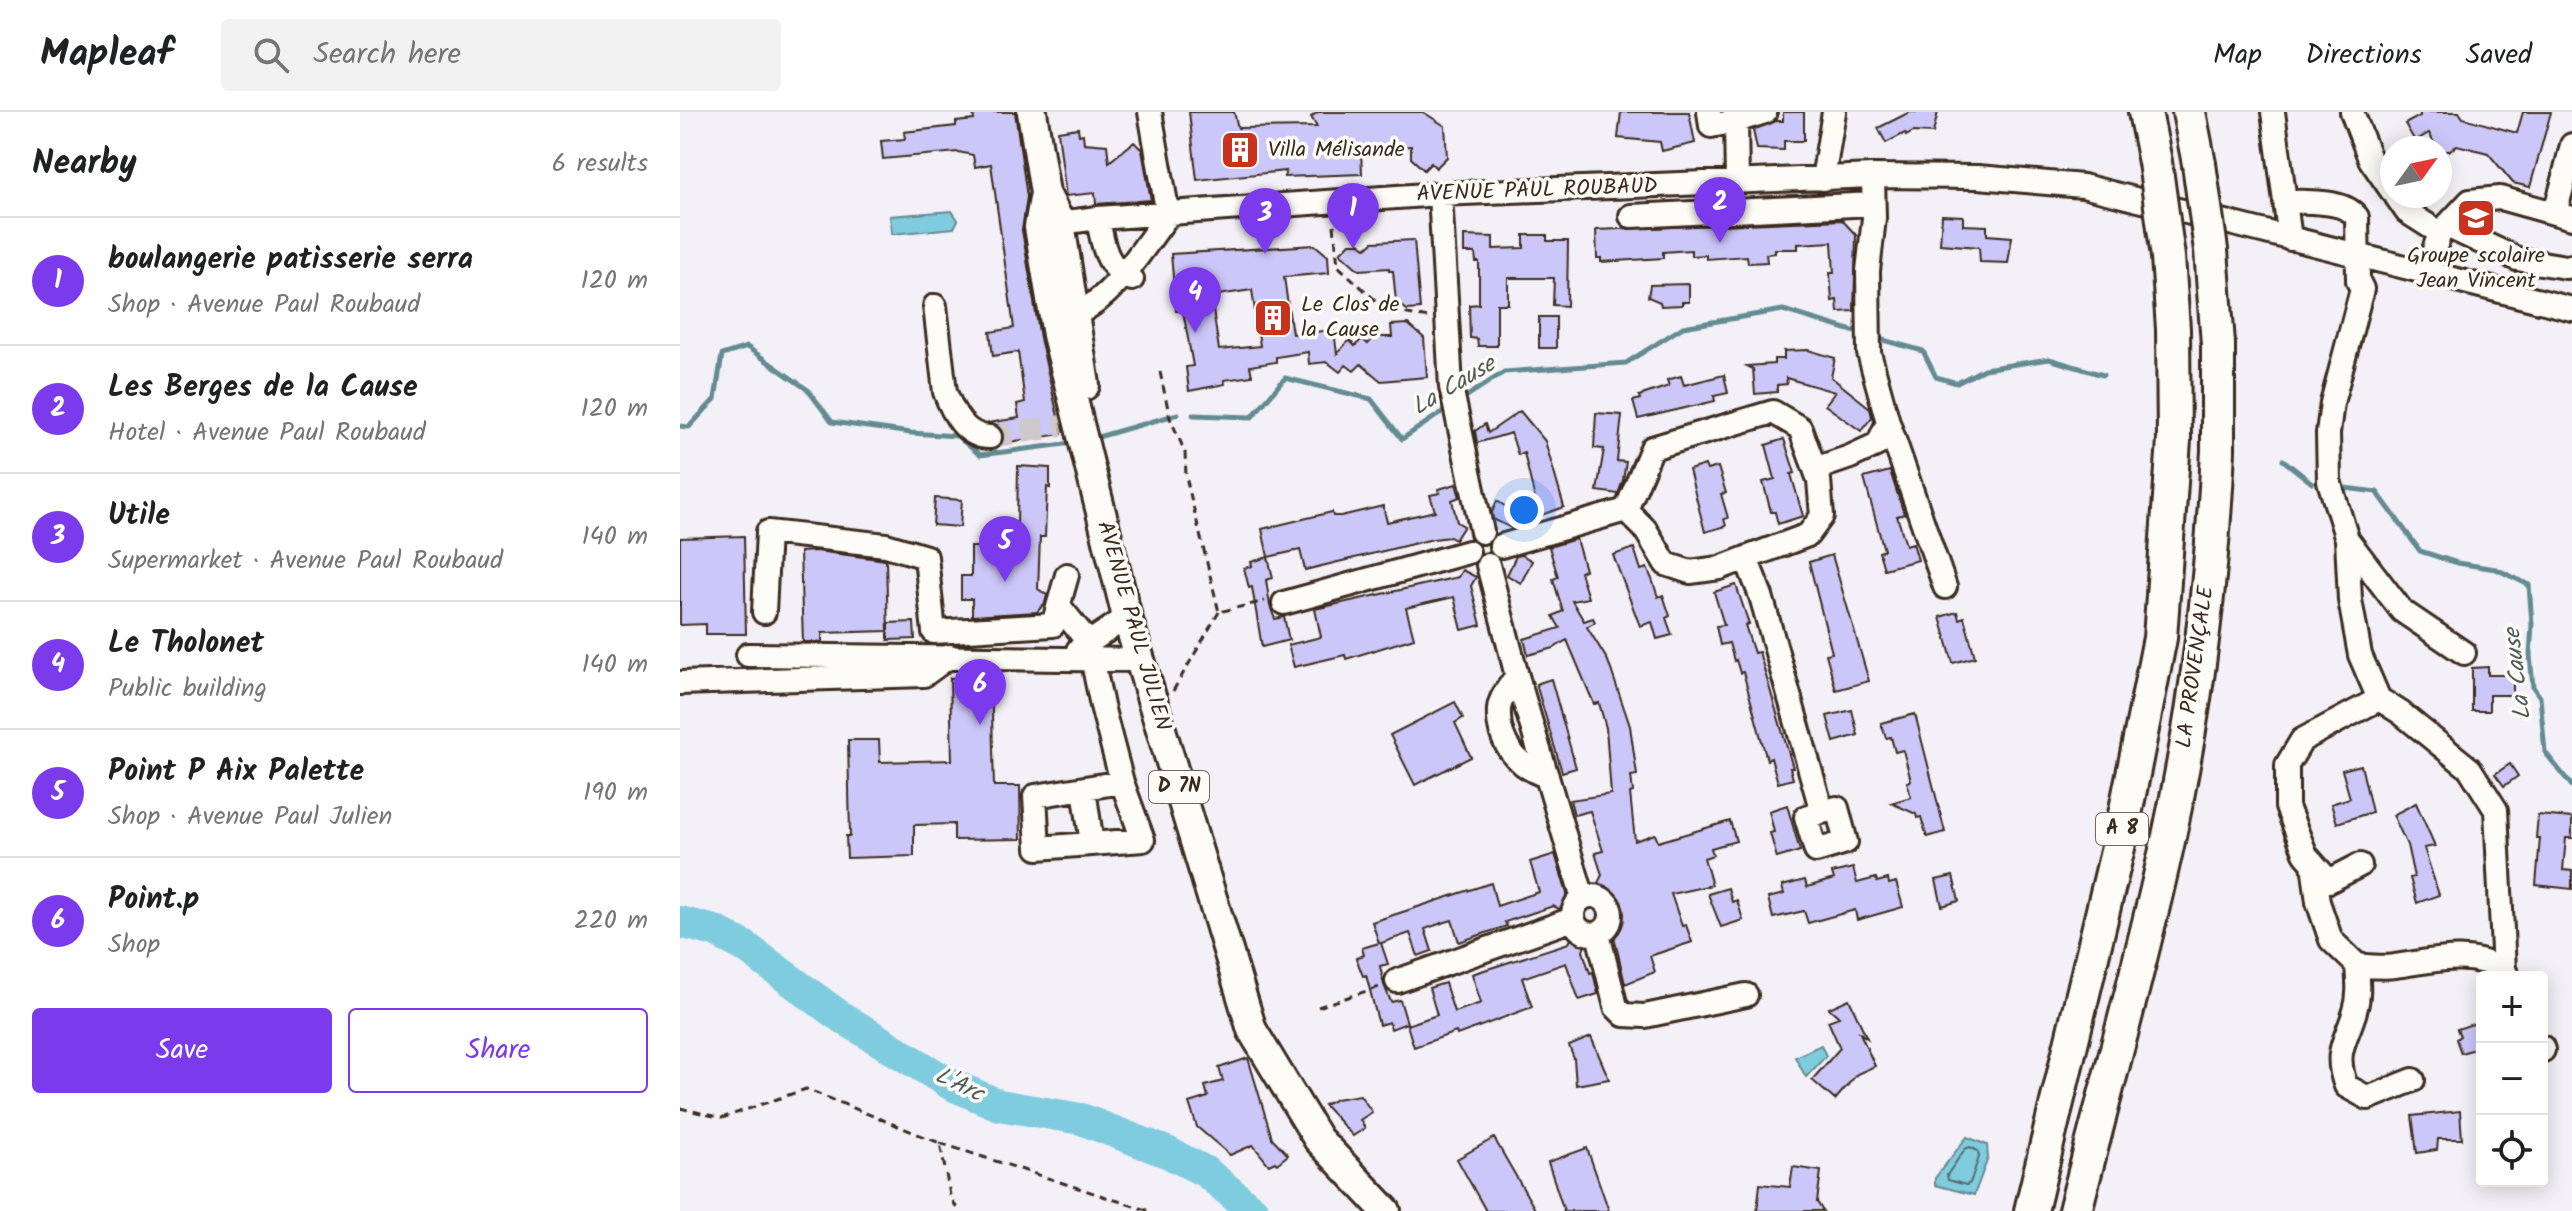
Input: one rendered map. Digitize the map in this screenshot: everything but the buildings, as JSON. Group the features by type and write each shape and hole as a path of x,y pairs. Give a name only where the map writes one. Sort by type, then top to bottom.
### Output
{"highway":[{"name":"LA PROVENÇALE","path":"2031,1211 2121,835 2160,638 2174,440 2173,329 2168,257 2145,112"},
{"name":"LA PROVENÇALE","path":"2075,1211 2168,840 2199,666 2214,539 2218,344 2211,250 2189,112"}],"main road":[{"name":"AVENUE PAUL JULIEN","path":"1032,112 1045,193 1057,335 1081,428 1134,614 1260,1018 1287,1092"},
{"name":"AVENUE PAUL JULIEN","path":"1047,231 1076,314 1081,428"},
{"name":"AVENUE PAUL JULIEN","path":"1095,472 1127,617 1252,1030 1318,1139 1386,1211"}],"street":[{"path":"1076,314 1092,307 1127,278 1168,215 1150,112"},
{"path":"1709,112 1711,126 1765,112"},
{"path":"1823,179 1834,112"},
{"path":"2273,112 2290,239"},
{"path":"2352,112 2370,159 2380,174"},
{"path":"1736,121 1737,183"},
{"path":"2426,273 2443,230 2470,201 2500,198 2563,216 2564,176 2572,145"},
{"path":"1873,176 1868,271 1869,353 1888,422 1945,587"},
{"name":"AVENUE PAUL ROUBAUD","path":"1047,231 1098,218 1440,194 1873,176 1978,177 2083,186 2572,309"},
{"name":"AVENUE PAUL ROUBAUD","path":"1678,185 1680,213"},
{"path":"1440,194 1451,387 1482,532"},
{"path":"2286,201 2341,206 2353,211 2358,224 2358,281 2362,289 2332,403 2328,433 2329,481 2347,539 2350,600 2360,655 2379,699 2470,769 2496,810 2506,971"},
{"name":"AVENUE PAUL ROUBAUD","path":"1631,216 1873,204"},
{"path":"2404,208 2443,230 2517,259 2572,266"},
{"path":"1098,218 1102,246 1113,266 1127,278"},
{"path":"935,306 949,403 969,430 990,437"},
{"path":"1773,412 1800,428 1819,480 1822,516 1808,535 1720,568 1690,572 1666,564 1645,529 1626,510 1652,448 1773,412"},
{"path":"1815,469 1878,444 1888,422"},
{"path":"1583,898 1547,776 1534,772 1510,754 1502,728 1499,710 1504,695 1517,676 1495,556 1497,537 1482,532 1472,537 1468,552 1474,562 1495,556 1584,521 1626,510"},
{"path":"764,612 768,532 886,545 926,557 934,632 1053,625 1067,575"},
{"path":"2347,539 2402,611 2464,653"},
{"path":"1284,603 1468,552"},
{"path":"1746,558 1761,596 1822,812"},
{"path":"1059,606 1090,650 1122,782 1143,840 1038,848 1035,796 1122,782"},
{"path":"748,655 1068,658 1090,650 1127,617"},
{"path":"1090,650 1141,660"},
{"path":"680,683 924,675 950,656"},
{"path":"2360,865 2329,881 2306,855 2287,807 2287,765 2302,740 2379,699"},
{"path":"1084,789 1092,844"},
{"path":"2313,863 2318,902 2331,940 2357,965 2392,967 2423,960 2455,958 2487,960 2503,971"},
{"path":"1583,898 1601,898 1610,908 1610,921 1598,934 1591,935 1579,930 1573,919 1574,907 1583,898"},
{"path":"1397,981 1573,919"},
{"path":"1598,934 1616,1007 1624,1015 1645,1016 1746,995"},
{"path":"2357,965 2359,993 2345,1035 2339,1067 2346,1086 2368,1098 2413,1080"}],"path":[{"path":"1334,225 1338,266 1386,310 1433,318"},
{"path":"1160,372 1170,418 1185,452 1186,477 1219,612 1173,691"},
{"path":"1219,612 1277,599 1284,603"},
{"path":"1318,1007 1397,981"},
{"path":"680,1108 722,1118 806,1089 940,1143 1132,1208 1149,1211"},
{"path":"940,1143 950,1195 958,1211"}],"water":[{"path":"952,211 958,220 954,228 892,234 890,216"},
{"path":"1821,1045 1826,1056 1806,1077 1795,1057"},
{"path":"1967,1137 1987,1145 1988,1158 1974,1195 1935,1185 1935,1178"}],"waterway":[{"name":"La Cause","path":"1461,400 1504,372 1626,363 1683,327 1783,310 1856,332"},
{"name":"La Cause","path":"1883,340 1923,351 1936,377 1957,383 1984,369 2049,359 2103,375"},
{"name":"La Cause","path":"680,426 689,427 715,399 722,355 747,347 808,390 832,422 957,436 980,455 1073,443"},
{"name":"La Cause","path":"1193,415 1252,417 1285,378 1371,399 1402,439 1450,407"},
{"name":"La Cause","path":"1091,439 1178,414"},
{"name":"La Cause","path":"2283,460 2312,483"},
{"name":"La Cause","path":"2337,487 2377,492 2420,551 2457,563 2496,569 2529,585 2533,687 2540,697 2545,752 2572,786"},
{"name":"L'Arc","path":"680,922 715,931 744,946 838,1015 950,1084 999,1105 1081,1119 1169,1153 1206,1172 1253,1211"}],"tunnel":[{"path":"990,437 1061,426"}],"place":[{"name":"Villa Mélisande","path":"1240,150"},
{"name":"Groupe scolaire Jean Vincent","path":"2476,218"},
{"name":"Les Berges de la Cause","path":"1720,243"},
{"name":"boulangerie patisserie serra","path":"1353,249"},
{"name":"Utile","path":"1265,254"},
{"name":"Le Clos de la Cause","path":"1273,318"},
{"name":"Le Tholonet","path":"1195,333"},
{"name":"Point P Aix Palette","path":"1005,582"},
{"name":"Point.p","path":"980,725"}]}
